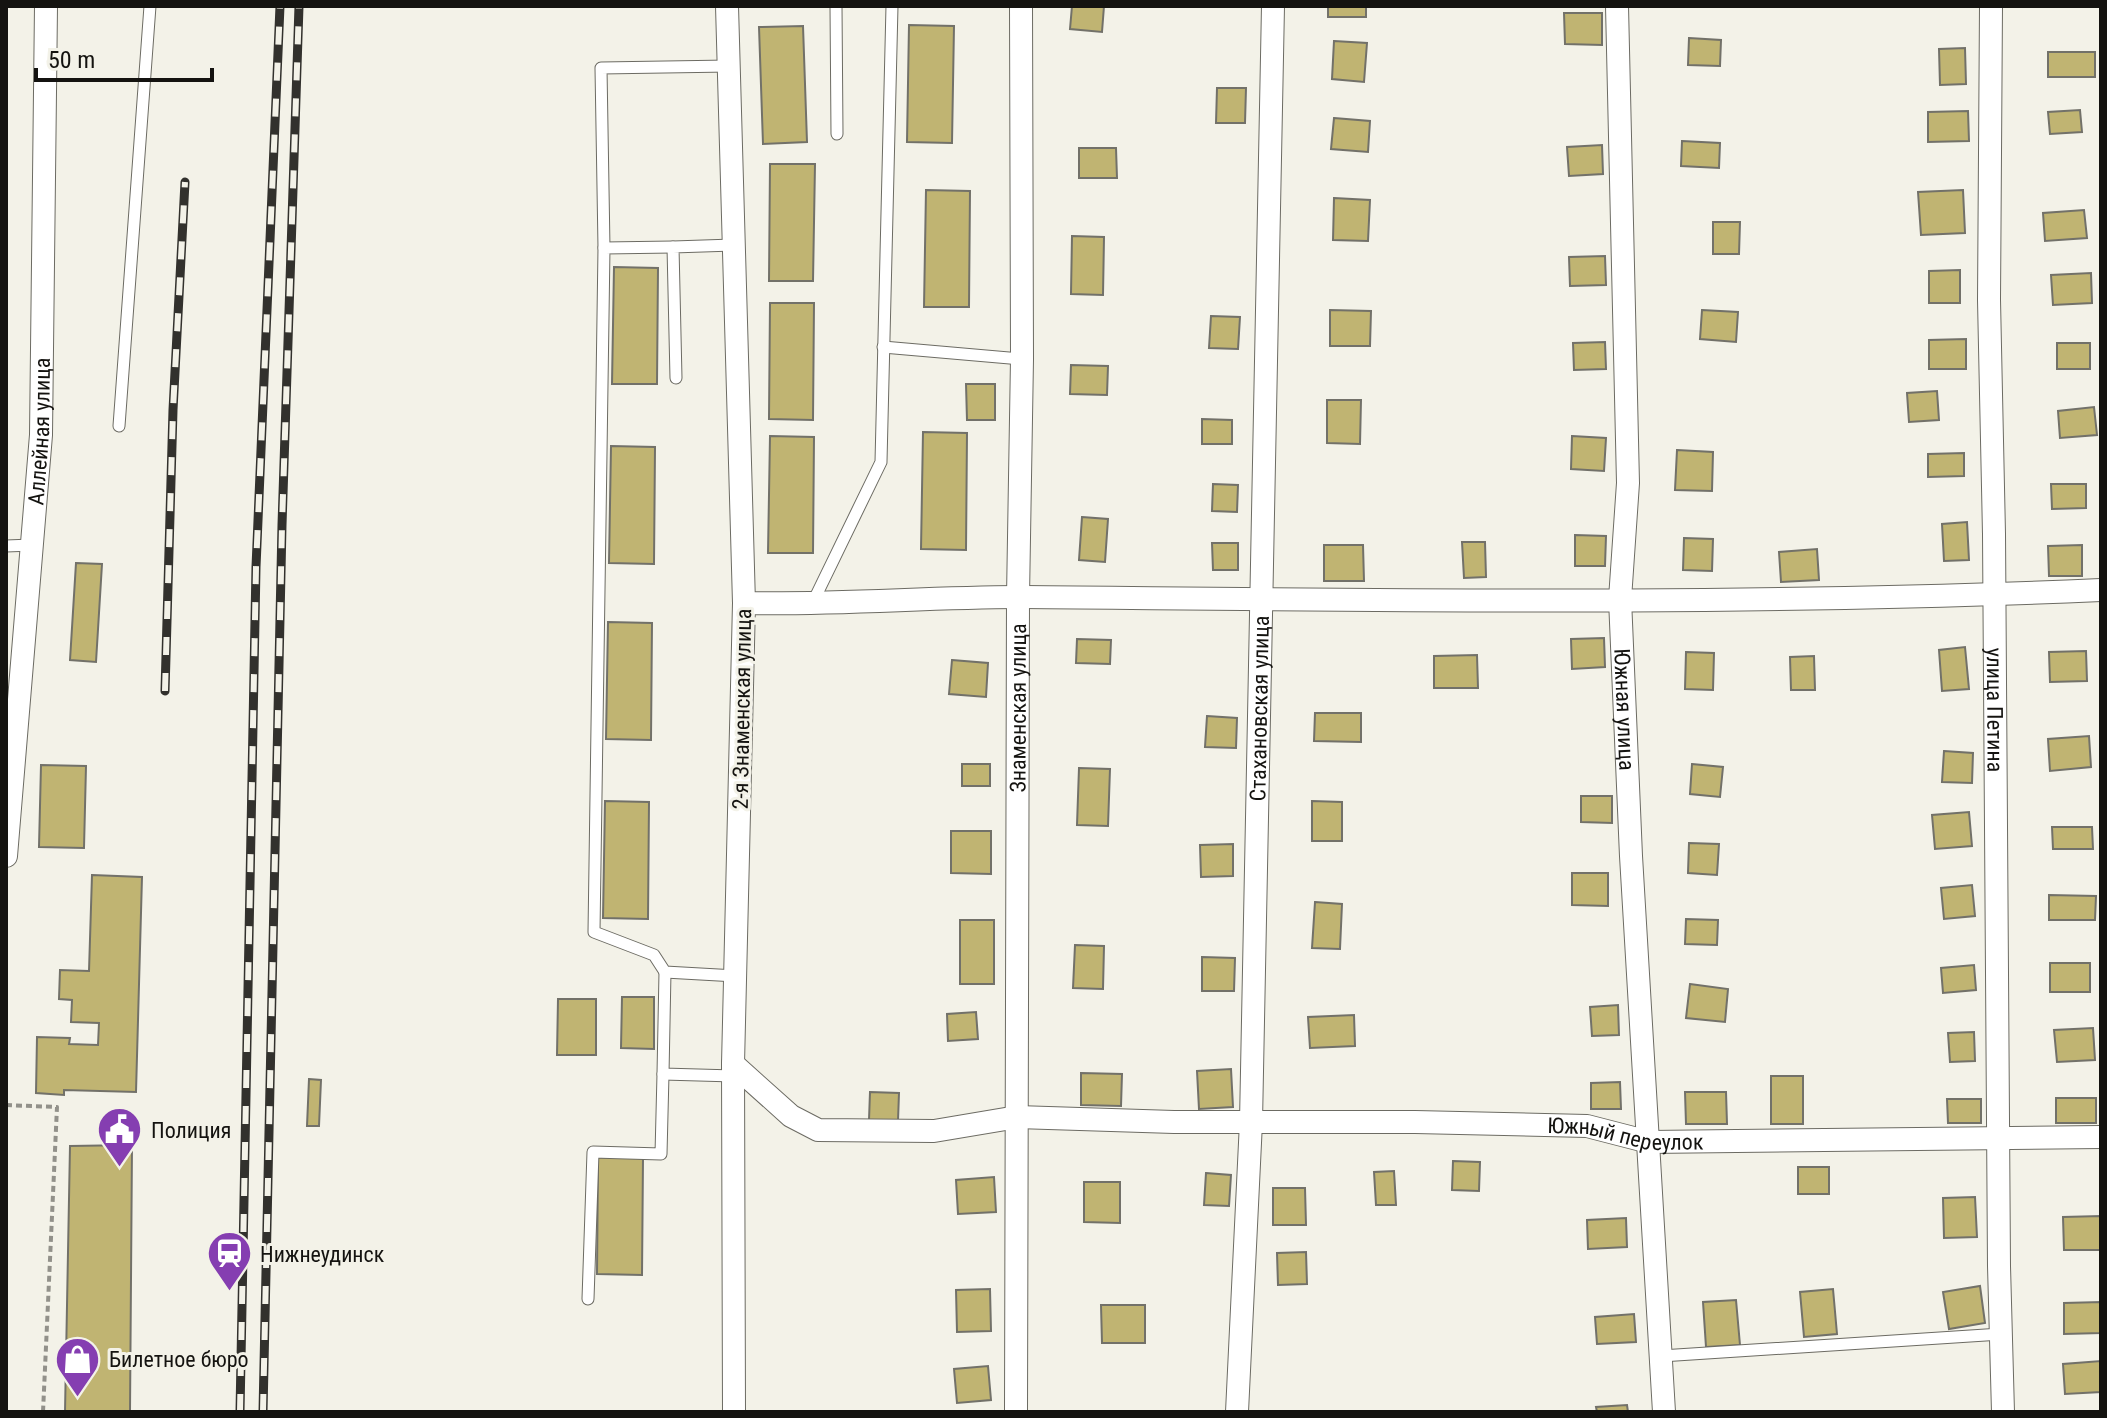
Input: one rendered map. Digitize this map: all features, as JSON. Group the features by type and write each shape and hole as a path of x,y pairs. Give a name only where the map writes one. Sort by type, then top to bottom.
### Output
{"street":[{"name":"Аллейная улица","path":"6,856 10,760 41,435 46,6"},
{"name":"2-я Знаменская улица","path":"727,6 744,603 734,1070 734,1412"},
{"name":"Знаменская улица","path":"1016,1412 1021,6"},
{"name":"Стахановская улица","path":"1237,1412 1251,1122 1273,6"},
{"name":"Южная улица","path":"1617,6 1628,483 1620,599 1631,856 1664,1412"},
{"name":"улица Петина","path":"1991,6 1989,300 2003,1412"},
{"path":"744,603 812,605 1018,597 1620,599 1994,595 2101,590"},
{"name":"Южный переулок","path":"734,1070 791,1116 818,1130 934,1131 1017,1117 1587,1126 1649,1142 2101,1137"}],"lane":[{"path":"119,426 150,6"},
{"path":"836,6 837,134"},
{"path":"812,605 881,462 892,6"},
{"path":"588,1299 593,1152 661,1154 665,972 654,955 594,932 604,248 601,68 729,66"},
{"path":"604,248 733,245"},
{"path":"673,247 676,378"},
{"path":"883,347 1022,359"},
{"path":"6,546 32,545"},
{"path":"665,972 736,976"},
{"path":"663,1074 734,1070"},
{"path":"1661,1356 2001,1334"}],"path":[{"path":"6,1105 57,1107 43,1412"}],"building":[{"path":"1072,6 1104,6 1102,32 1070,29"},
{"path":"1328,6 1366,6 1366,17 1328,17"},
{"path":"1564,13 1602,13 1602,45 1565,44"},
{"path":"909,25 954,26 952,143 907,142"},
{"path":"803,26 807,142 763,144 759,27"},
{"path":"1689,38 1721,40 1720,66 1688,65"},
{"path":"1334,41 1367,43 1364,82 1332,79"},
{"path":"1965,48 1966,84 1940,85 1939,49"},
{"path":"2048,52 2095,52 2095,77 2048,77"},
{"path":"1217,88 1246,88 1245,123 1216,123"},
{"path":"2080,110 2082,132 2050,134 2048,112"},
{"path":"1968,111 1969,141 1928,142 1928,112"},
{"path":"1334,118 1370,121 1368,152 1331,149"},
{"path":"1682,141 1720,143 1719,168 1681,166"},
{"path":"1602,145 1603,174 1569,176 1567,147"},
{"path":"1079,148 1116,148 1117,178 1079,178"},
{"path":"770,164 815,164 813,281 769,281"},
{"path":"926,190 970,191 969,307 924,307"},
{"path":"1963,190 1965,233 1921,235 1918,192"},
{"path":"1334,198 1370,200 1368,241 1333,240"},
{"path":"2084,210 2087,238 2045,241 2043,213"},
{"path":"1713,222 1740,222 1739,254 1713,254"},
{"path":"1072,236 1104,237 1103,295 1071,294"},
{"path":"1605,256 1606,285 1570,286 1569,257"},
{"path":"614,267 658,268 657,384 612,384"},
{"path":"1960,270 1960,303 1929,303 1929,271"},
{"path":"2091,273 2092,303 2053,305 2051,275"},
{"path":"770,303 814,303 813,420 769,419"},
{"path":"1330,310 1371,311 1370,346 1330,346"},
{"path":"1702,310 1738,312 1736,342 1700,339"},
{"path":"1211,316 1240,317 1238,349 1209,348"},
{"path":"1966,339 1966,369 1929,369 1929,340"},
{"path":"1605,342 1606,369 1574,370 1573,343"},
{"path":"2057,343 2090,343 2090,369 2057,369"},
{"path":"1071,365 1108,366 1107,395 1070,394"},
{"path":"966,384 995,384 995,420 967,420"},
{"path":"1937,391 1939,420 1909,422 1907,393"},
{"path":"1327,400 1361,400 1360,444 1327,443"},
{"path":"2094,407 2097,435 2060,438 2058,411"},
{"path":"1202,419 1232,420 1232,444 1202,444"},
{"path":"923,432 967,433 966,550 921,549"},
{"path":"770,436 814,437 813,553 768,553"},
{"path":"1572,436 1606,438 1604,471 1571,469"},
{"path":"611,446 655,447 654,564 609,563"},
{"path":"1677,450 1713,452 1712,491 1675,490"},
{"path":"1964,453 1964,476 1928,477 1928,454"},
{"path":"1213,484 1238,485 1237,512 1212,511"},
{"path":"2051,484 2086,484 2086,508 2052,509"},
{"path":"1082,517 1108,519 1105,562 1079,560"},
{"path":"1967,522 1969,560 1944,561 1942,524"},
{"path":"1575,535 1606,536 1605,566 1575,566"},
{"path":"1684,538 1713,539 1712,571 1683,570"},
{"path":"1462,542 1485,542 1486,577 1464,578"},
{"path":"1212,543 1238,543 1238,570 1213,570"},
{"path":"1324,545 1363,545 1364,581 1324,581"},
{"path":"2082,545 2082,576 2049,576 2048,546"},
{"path":"1817,549 1819,580 1781,582 1779,552"},
{"path":"76,563 102,564 96,662 70,660"},
{"path":"608,622 652,623 651,740 606,739"},
{"path":"1604,638 1605,667 1572,669 1571,639"},
{"path":"1077,639 1111,640 1110,664 1076,663"},
{"path":"1965,647 1969,689 1942,691 1939,650"},
{"path":"2086,651 2087,681 2050,682 2049,652"},
{"path":"1686,652 1714,653 1713,690 1685,689"},
{"path":"1477,655 1478,688 1434,688 1434,656"},
{"path":"1814,656 1815,690 1791,690 1790,657"},
{"path":"952,660 988,663 986,697 949,694"},
{"path":"1315,713 1361,713 1361,742 1314,741"},
{"path":"1207,716 1237,718 1236,748 1205,747"},
{"path":"2089,736 2091,767 2050,771 2048,739"},
{"path":"1944,751 1973,753 1972,783 1942,782"},
{"path":"962,764 990,764 990,786 962,786"},
{"path":"1692,764 1723,767 1720,797 1690,794"},
{"path":"41,765 86,766 84,848 39,847"},
{"path":"1079,768 1110,769 1108,826 1077,825"},
{"path":"1581,796 1612,796 1612,823 1581,822"},
{"path":"605,801 649,802 648,919 603,918"},
{"path":"1312,801 1342,802 1342,841 1312,841"},
{"path":"1969,812 1972,846 1935,849 1932,815"},
{"path":"2052,827 2092,827 2093,849 2053,849"},
{"path":"951,831 991,831 991,874 951,873"},
{"path":"1689,843 1719,844 1717,875 1688,873"},
{"path":"1233,844 1233,876 1201,877 1200,845"},
{"path":"1572,873 1608,873 1608,906 1572,905"},
{"path":"92,875 142,877 136,1092 64,1090 64,1095 36,1093 37,1037 70,1038 69,1044 98,1045 99,1023 71,1022 72,1000 59,999 60,970 89,971"},
{"path":"1972,885 1975,916 1944,919 1941,888"},
{"path":"2049,895 2096,896 2095,920 2049,920"},
{"path":"1315,902 1342,904 1340,949 1312,948"},
{"path":"1686,919 1718,920 1717,945 1685,944"},
{"path":"960,920 994,920 994,984 960,984"},
{"path":"1075,945 1104,946 1103,989 1073,988"},
{"path":"1202,957 1235,958 1234,991 1202,991"},
{"path":"2050,963 2090,963 2090,992 2050,992"},
{"path":"1974,965 1976,990 1943,993 1941,968"},
{"path":"1690,984 1728,989 1725,1022 1686,1018"},
{"path":"622,997 654,997 654,1049 621,1048"},
{"path":"558,999 596,999 596,1055 557,1055"},
{"path":"1618,1005 1619,1035 1592,1036 1590,1007"},
{"path":"976,1012 978,1039 948,1041 947,1014"},
{"path":"1354,1015 1355,1046 1310,1048 1308,1017"},
{"path":"2093,1028 2095,1060 2057,1062 2054,1030"},
{"path":"1974,1032 1975,1061 1950,1062 1948,1033"},
{"path":"1231,1069 1233,1107 1199,1109 1197,1071"},
{"path":"1081,1073 1122,1074 1121,1106 1081,1105"},
{"path":"1771,1076 1803,1076 1803,1124 1771,1124"},
{"path":"309,1079 321,1080 319,1126 307,1126"},
{"path":"1620,1082 1621,1109 1591,1109 1591,1083"},
{"path":"870,1092 899,1093 898,1121 869,1120"},
{"path":"1685,1092 1726,1092 1727,1124 1686,1124"},
{"path":"2056,1098 2096,1098 2096,1123 2056,1123"},
{"path":"1947,1099 1981,1099 1981,1123 1948,1123"},
{"path":"132,1145 130,1412 65,1412 70,1146"},
{"path":"598,1157 643,1158 642,1275 597,1274"},
{"path":"1453,1161 1480,1162 1479,1191 1452,1190"},
{"path":"1798,1167 1829,1167 1829,1194 1798,1194"},
{"path":"1394,1171 1396,1205 1376,1205 1374,1172"},
{"path":"1206,1173 1231,1175 1229,1206 1204,1205"},
{"path":"994,1177 996,1212 958,1214 956,1180"},
{"path":"1084,1182 1120,1182 1120,1223 1084,1222"},
{"path":"1273,1188 1305,1188 1306,1225 1273,1225"},
{"path":"1975,1197 1977,1237 1944,1238 1943,1198"},
{"path":"2101,1216 2101,1250 2064,1250 2063,1217"},
{"path":"1626,1218 1627,1247 1588,1249 1587,1220"},
{"path":"1306,1252 1307,1284 1278,1285 1277,1253"},
{"path":"1980,1286 1985,1323 1949,1329 1943,1292"},
{"path":"990,1289 991,1331 957,1332 956,1290"},
{"path":"1833,1289 1837,1334 1804,1337 1800,1292"},
{"path":"1736,1300 1740,1345 1706,1347 1703,1302"},
{"path":"2101,1302 2101,1333 2064,1334 2064,1303"},
{"path":"1101,1305 1145,1305 1145,1343 1102,1343"},
{"path":"1634,1314 1636,1342 1597,1344 1595,1317"},
{"path":"2101,1361 2101,1392 2065,1394 2063,1364"},
{"path":"988,1366 991,1400 957,1403 954,1369"},
{"path":"1627,1405 1628,1412 1597,1412 1596,1407"}],"railway":[{"path":"240,1412 256,567 280,6"},
{"path":"263,1412 282,525 299,6"},
{"path":"165,691 173,410 185,182"}],"place":[{"name":"Полиция","path":"120,1169"},
{"name":"Нижнеудинск","path":"229,1293"},
{"name":"Билетное бюро","path":"78,1398"}]}
